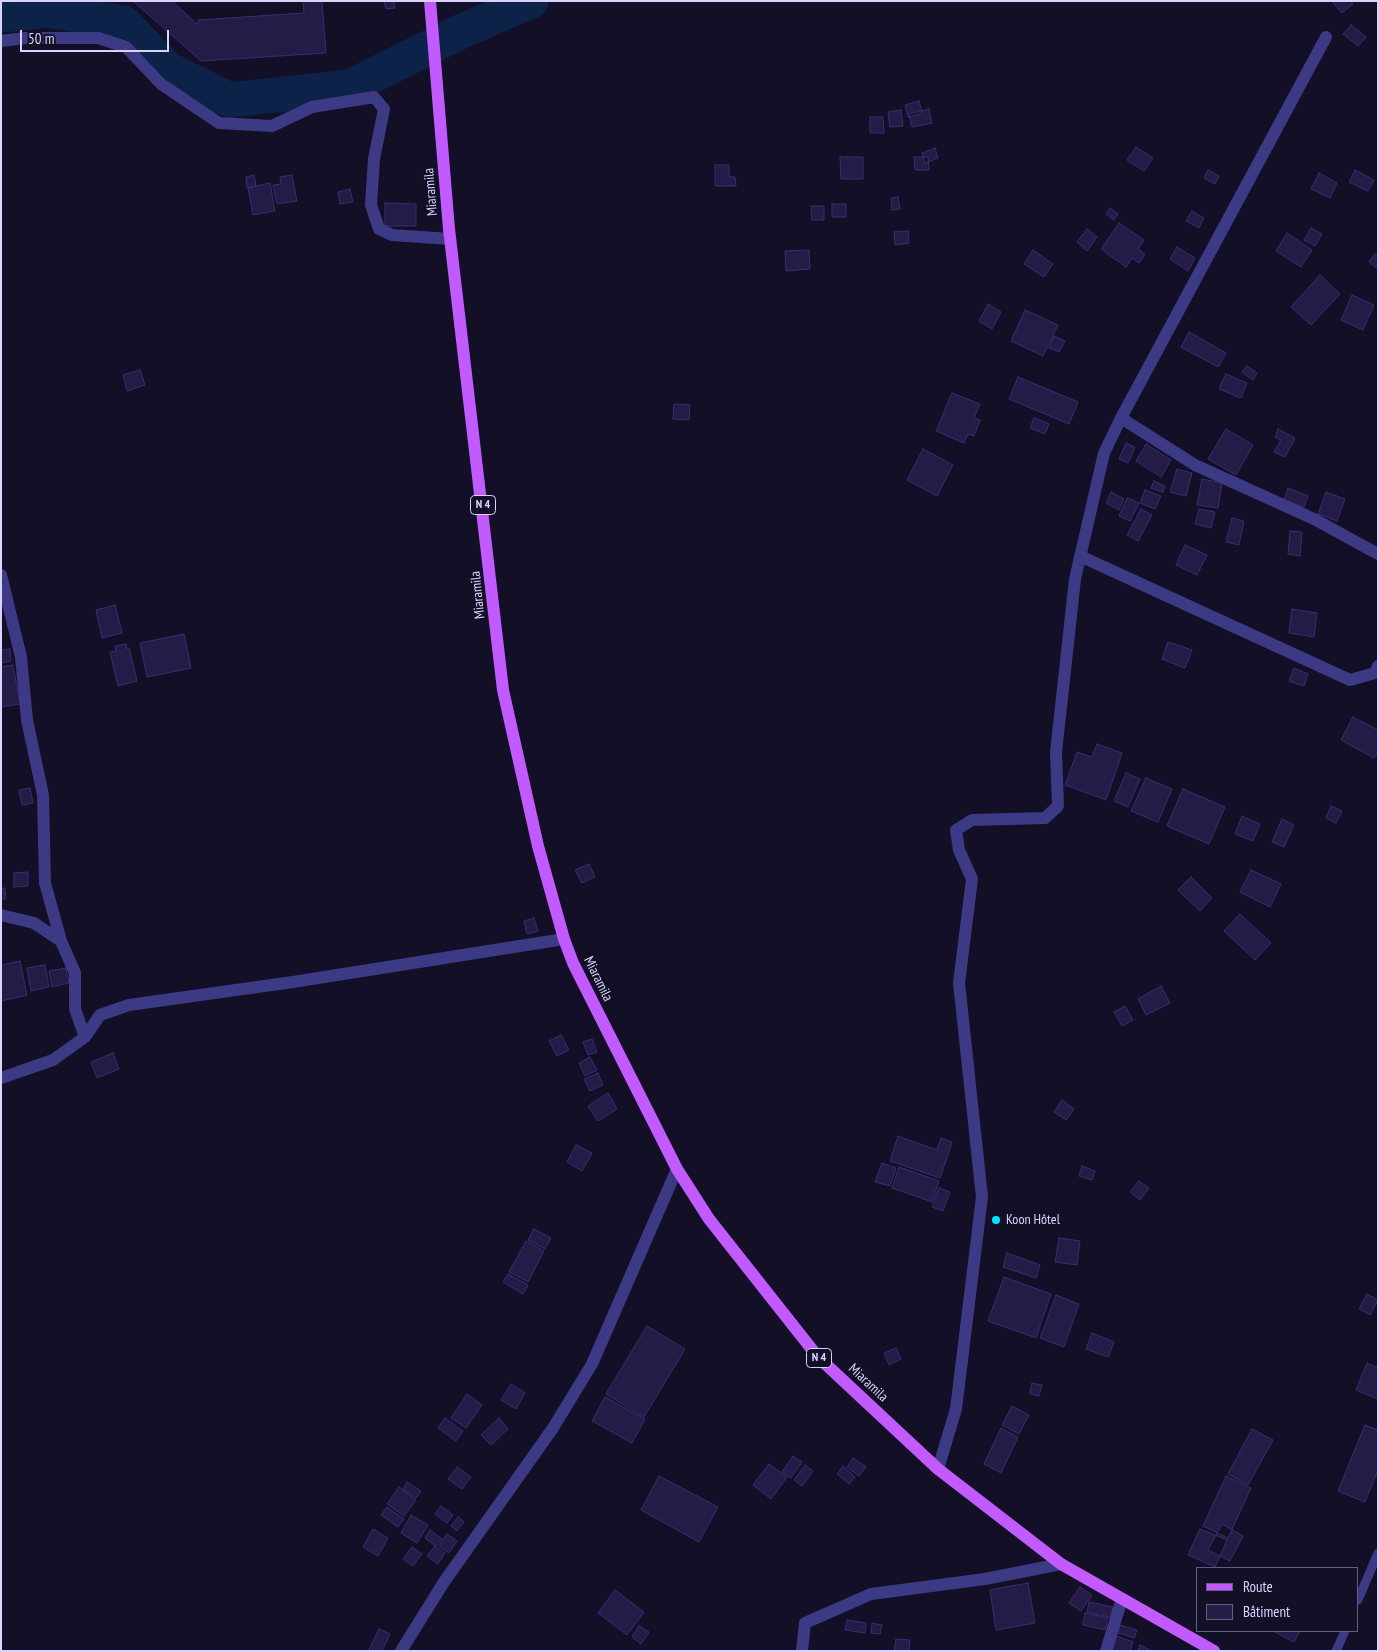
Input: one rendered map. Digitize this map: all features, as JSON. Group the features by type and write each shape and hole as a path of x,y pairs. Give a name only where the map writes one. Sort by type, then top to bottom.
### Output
{"main road":[{"name":"Miaramila","path":"430,1 450,239 504,690 538,846 564,939 590,998 677,1169 709,1219 818,1357 938,1469 1061,1564 1214,1651"}],"street":[{"path":"938,1469 956,1409 982,1197 960,983 972,879 959,850 956,830 972,820 1045,818 1058,806 1056,752 1075,579 1104,453 1326,37"},
{"path":"1,41 25,38 98,38 126,47 161,84 219,124 272,126 312,107 374,97 384,110 374,160 371,206 379,228 392,235 450,239"},
{"path":"1121,418 1195,465 1314,519 1378,554"},
{"path":"1080,556 1350,680 1375,673 1378,666"},
{"path":"1,575 21,657 27,720 43,795 45,883 61,941 75,973 75,1009 85,1037"},
{"path":"1,915 34,923 61,941"},
{"path":"1,1078 53,1060 85,1037 100,1015 129,1005 292,982 564,939"},
{"path":"401,1651 444,1582 553,1428 592,1364 677,1169"},
{"path":"802,1651 805,1623 871,1594 985,1579 1061,1564"},
{"path":"1106,1651 1122,1599"}],"lane":[{"path":"1359,1598 1378,1554"},
{"path":"1336,1651 1345,1632"}],"building":[{"path":"133,1 172,1 198,25 198,20 304,13 303,1 322,1 326,53 201,61"},
{"path":"384,1 394,1 395,8 386,9"},
{"path":"1335,1 1351,1 1353,4 1342,13 1333,3"},
{"path":"1351,25 1366,37 1358,46 1343,34"},
{"path":"919,101 922,113 908,117 905,105"},
{"path":"929,109 932,123 912,127 909,114"},
{"path":"901,110 903,126 890,127 888,112"},
{"path":"870,117 883,117 884,133 870,133"},
{"path":"1136,147 1153,158 1144,171 1127,160"},
{"path":"935,148 938,158 925,163 922,153"},
{"path":"840,157 863,157 863,179 841,179"},
{"path":"914,157 928,157 929,170 915,170"},
{"path":"715,165 729,165 729,177 735,177 736,186 715,186"},
{"path":"1208,170 1219,176 1215,184 1204,178"},
{"path":"1355,170 1374,180 1368,191 1349,182"},
{"path":"1319,173 1337,183 1330,198 1311,189"},
{"path":"254,175 256,186 247,188 246,177"},
{"path":"292,175 297,201 277,204 273,185 281,184 280,177"},
{"path":"270,183 275,211 253,215 248,188"},
{"path":"350,189 353,202 340,204 338,192"},
{"path":"898,197 900,209 892,210 891,198"},
{"path":"385,203 416,204 416,226 385,226"},
{"path":"832,204 846,204 846,217 832,217"},
{"path":"811,206 824,206 824,220 812,220"},
{"path":"1110,208 1118,214 1114,220 1106,214"},
{"path":"1192,211 1204,218 1199,228 1186,221"},
{"path":"1119,223 1144,240 1138,249 1145,254 1139,263 1132,258 1126,267 1101,249"},
{"path":"1311,228 1322,234 1315,246 1304,240"},
{"path":"1087,229 1097,237 1087,251 1077,242"},
{"path":"908,231 909,243 895,245 894,232"},
{"path":"1287,233 1312,250 1301,267 1276,251"},
{"path":"1177,247 1195,258 1188,271 1170,259"},
{"path":"809,250 810,269 786,271 785,251"},
{"path":"1033,250 1053,264 1044,277 1024,264"},
{"path":"1375,254 1378,257 1378,269 1369,262"},
{"path":"1320,275 1340,294 1311,325 1291,307"},
{"path":"1352,295 1374,305 1363,330 1341,320"},
{"path":"988,304 1001,312 992,329 979,321"},
{"path":"1025,310 1058,325 1043,356 1011,341"},
{"path":"1189,332 1226,353 1218,367 1181,347"},
{"path":"1054,336 1065,341 1059,352 1049,348"},
{"path":"1247,366 1257,373 1253,380 1242,372"},
{"path":"140,370 145,385 127,391 123,375"},
{"path":"1226,374 1247,383 1241,398 1219,389"},
{"path":"1018,377 1078,402 1069,424 1009,399"},
{"path":"952,393 980,404 974,418 980,420 974,436 968,434 964,443 936,431"},
{"path":"674,404 690,405 689,420 673,419"},
{"path":"1034,418 1049,424 1045,434 1030,428"},
{"path":"1226,429 1253,445 1236,475 1208,459"},
{"path":"1278,429 1295,438 1285,457 1274,452 1281,440 1275,437"},
{"path":"1126,443 1135,447 1128,463 1119,459"},
{"path":"1146,444 1171,460 1161,477 1136,461"},
{"path":"923,449 953,465 937,496 907,480"},
{"path":"1177,469 1192,473 1186,496 1170,492"},
{"path":"1202,479 1222,483 1218,508 1197,505"},
{"path":"1154,481 1165,486 1163,492 1151,488"},
{"path":"1288,488 1308,496 1304,507 1284,500"},
{"path":"1145,490 1161,496 1155,509 1140,503"},
{"path":"1111,492 1124,499 1119,510 1106,503"},
{"path":"1326,492 1345,499 1337,521 1318,514"},
{"path":"1127,498 1139,503 1130,521 1119,516"},
{"path":"1141,509 1152,515 1138,541 1127,535"},
{"path":"1199,509 1215,512 1211,528 1195,524"},
{"path":"1232,518 1244,521 1239,545 1226,542"},
{"path":"1290,531 1302,532 1300,556 1288,554"},
{"path":"1185,545 1207,555 1197,575 1176,565"},
{"path":"115,605 122,633 102,638 96,610"},
{"path":"1292,609 1317,613 1314,637 1289,633"},
{"path":"184,634 191,668 147,677 140,643"},
{"path":"1168,642 1192,650 1185,668 1162,659"},
{"path":"126,644 127,649 129,648 137,681 118,686 110,652 116,651 115,646"},
{"path":"10,649 11,661 1,663 1,650"},
{"path":"13,665 20,704 1,707 1,667"},
{"path":"1294,668 1308,674 1304,686 1289,681"},
{"path":"1353,717 1378,730 1378,752 1374,758 1341,740"},
{"path":"1097,744 1122,753 1106,800 1065,785 1077,752 1092,757"},
{"path":"1126,773 1140,779 1128,807 1114,801"},
{"path":"1146,778 1172,789 1158,822 1131,811"},
{"path":"30,788 33,803 22,805 19,790"},
{"path":"1183,789 1225,807 1209,844 1167,826"},
{"path":"1331,806 1342,811 1336,823 1326,818"},
{"path":"1242,816 1260,824 1253,841 1235,834"},
{"path":"1282,819 1294,825 1284,847 1272,842"},
{"path":"589,864 595,877 582,883 575,870"},
{"path":"1251,870 1281,884 1270,907 1240,892"},
{"path":"28,872 28,886 14,887 14,873"},
{"path":"1191,877 1212,898 1200,911 1178,890"},
{"path":"5,888 6,899 1,899 1,889"},
{"path":"1240,914 1271,943 1255,960 1224,931"},
{"path":"534,918 538,931 527,934 524,921"},
{"path":"20,961 27,995 1,1001 1,965"},
{"path":"45,965 49,987 31,991 27,968"},
{"path":"66,968 69,983 52,987 49,971"},
{"path":"1161,986 1170,1003 1146,1015 1138,999"},
{"path":"1125,1006 1133,1020 1122,1026 1114,1012"},
{"path":"561,1035 569,1050 557,1056 549,1041"},
{"path":"592,1039 597,1052 588,1055 583,1042"},
{"path":"113,1053 119,1069 97,1078 91,1062"},
{"path":"590,1057 597,1070 585,1076 579,1063"},
{"path":"598,1073 603,1085 590,1091 584,1079"},
{"path":"608,1093 617,1109 598,1121 588,1106"},
{"path":"1062,1100 1074,1109 1066,1120 1054,1112"},
{"path":"898,1136 937,1150 941,1138 952,1142 940,1178 890,1161"},
{"path":"576,1145 592,1153 582,1171 567,1162"},
{"path":"882,1163 896,1168 890,1186 875,1182"},
{"path":"1082,1166 1095,1171 1092,1180 1079,1176"},
{"path":"899,1167 939,1181 932,1202 892,1188"},
{"path":"1139,1181 1149,1188 1140,1200 1130,1192"},
{"path":"939,1188 950,1192 943,1211 932,1207"},
{"path":"534,1229 551,1238 545,1249 528,1240"},
{"path":"1059,1238 1080,1241 1077,1265 1055,1262"},
{"path":"526,1241 544,1251 528,1282 509,1272"},
{"path":"1007,1253 1040,1265 1036,1278 1003,1267"},
{"path":"508,1274 528,1285 523,1294 503,1282"},
{"path":"1004,1277 1051,1294 1036,1338 988,1321"},
{"path":"1367,1294 1378,1300 1370,1315 1359,1309"},
{"path":"1056,1295 1079,1304 1064,1347 1040,1338"},
{"path":"647,1326 685,1349 644,1417 606,1394"},
{"path":"1092,1333 1114,1342 1108,1357 1086,1349"},
{"path":"896,1348 901,1359 889,1365 884,1353"},
{"path":"1367,1363 1378,1368 1378,1399 1356,1390"},
{"path":"1032,1383 1042,1385 1039,1396 1030,1394"},
{"path":"511,1384 525,1393 516,1409 501,1400"},
{"path":"467,1394 482,1405 466,1428 451,1418"},
{"path":"605,1397 645,1419 632,1443 592,1421"},
{"path":"1012,1406 1029,1415 1019,1434 1002,1425"},
{"path":"445,1418 463,1431 456,1441 438,1428"},
{"path":"499,1418 508,1429 491,1445 481,1435"},
{"path":"1365,1425 1378,1430 1378,1470 1365,1502 1338,1491"},
{"path":"1001,1428 1018,1437 1001,1473 984,1464"},
{"path":"1252,1429 1273,1440 1248,1485 1228,1474"},
{"path":"793,1456 802,1462 791,1478 782,1472"},
{"path":"853,1458 866,1467 859,1476 847,1467"},
{"path":"769,1464 787,1477 771,1499 753,1485"},
{"path":"805,1465 813,1471 802,1486 794,1480"},
{"path":"843,1466 855,1477 849,1484 837,1474"},
{"path":"457,1467 471,1477 462,1489 448,1479"},
{"path":"659,1476 718,1507 699,1542 641,1510"},
{"path":"1226,1476 1251,1488 1228,1538 1203,1526"},
{"path":"407,1482 421,1491 416,1498 403,1489"},
{"path":"399,1487 416,1500 404,1516 387,1504"},
{"path":"441,1506 453,1515 447,1523 435,1514"},
{"path":"387,1507 404,1519 398,1527 381,1515"},
{"path":"411,1515 428,1525 417,1543 401,1533"},
{"path":"458,1517 464,1522 457,1531 451,1526"},
{"path":"1222,1524 1243,1536 1230,1561 1208,1550"},
{"path":"373,1529 388,1538 378,1556 363,1547"},
{"path":"1200,1529 1227,1540 1215,1567 1188,1555"},
{"path":"430,1530 442,1539 436,1546 425,1538"},
{"path":"447,1534 457,1541 449,1553 439,1546"},
{"path":"435,1546 445,1553 438,1564 427,1556"},
{"path":"412,1547 422,1554 413,1566 403,1559"},
{"path":"1028,1583 1035,1623 996,1630 990,1590"},
{"path":"1080,1587 1092,1595 1081,1611 1069,1603"},
{"path":"615,1590 644,1612 627,1635 598,1613"},
{"path":"1089,1602 1113,1607 1110,1617 1087,1612"},
{"path":"1085,1613 1108,1618 1105,1630 1083,1625"},
{"path":"847,1620 866,1623 865,1633 845,1630"},
{"path":"872,1623 882,1625 880,1634 871,1633"},
{"path":"1120,1625 1137,1630 1134,1638 1118,1633"},
{"path":"639,1626 649,1632 641,1644 632,1637"},
{"path":"379,1629 390,1634 382,1651 371,1651 369,1650"},
{"path":"1275,1632 1299,1632 1294,1642"},
{"path":"1117,1636 1133,1642 1130,1651 1112,1651"},
{"path":"896,1639 910,1640 909,1651 894,1651"},
{"path":"1140,1645 1152,1651 1138,1651"}],"waterway":[{"path":"1,15 48,10 124,23 168,69 230,100 350,87 462,31 531,1"}],"place":[{"name":"Koon Hôtel","path":"996,1220"}]}
